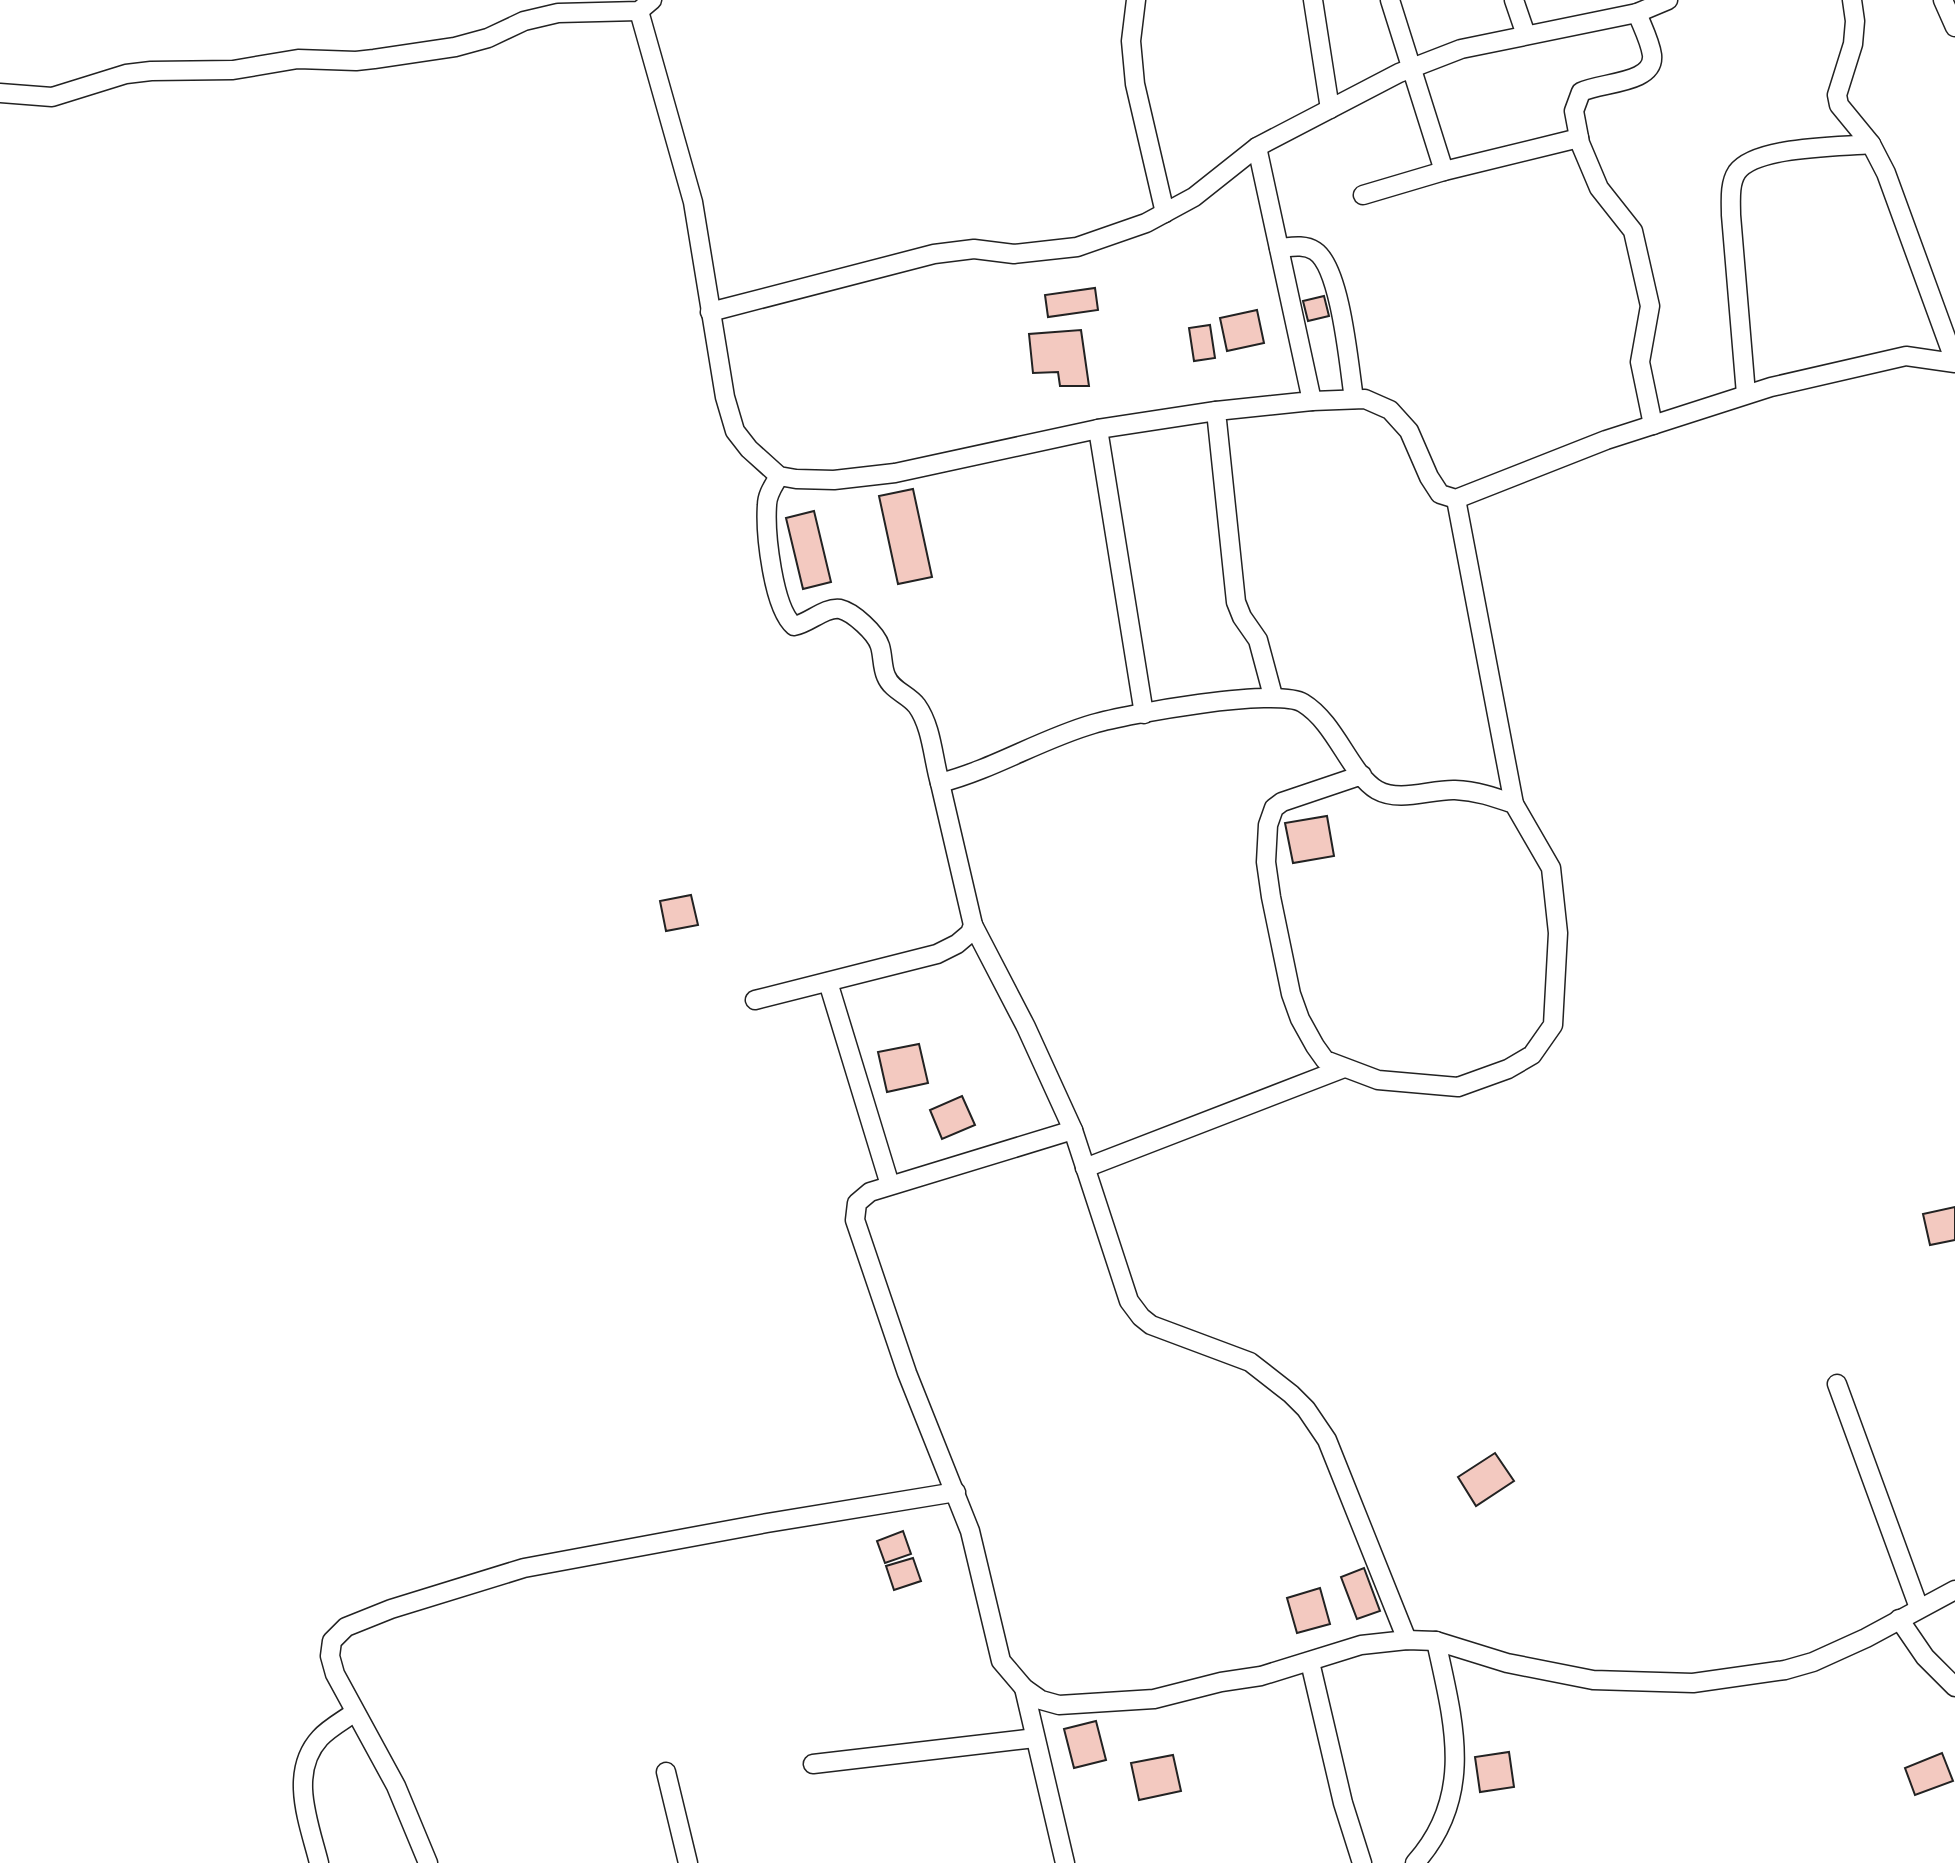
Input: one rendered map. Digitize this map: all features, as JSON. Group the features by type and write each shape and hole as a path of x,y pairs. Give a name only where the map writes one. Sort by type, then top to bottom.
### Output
{"street":[{"path":"1136,0 1131,41 1135,84 1165,213"},
{"path":"1313,0 1330,109"},
{"path":"1390,0 1444,171"},
{"path":"1514,0 1526,35"},
{"path":"710,312 934,254 974,249 1014,254 1077,247 1146,223 1165,213 1194,197 1257,147 1410,69 1461,49 1637,13 1668,0"},
{"path":"0,93 52,97 126,74 151,71 233,70 298,59 365,60 455,47 488,38 524,21 558,13 646,5 693,202 725,397 735,431 749,449 779,476 834,480 895,473 1098,429 1216,411 1365,399 1390,410 1409,431 1440,494 1456,499 1530,469 1746,394 1906,356 1955,362 1896,195 1871,144 1839,105 1837,95 1853,44 1855,21 1852,0"},
{"path":"1943,0 1954,21"},
{"path":"1637,13 1652,52 1652,64 1647,72 1637,78 1581,92 1574,111 1579,138 1599,188 1633,231 1650,306 1640,362 1653,425"},
{"path":"1363,195 1444,171 1579,138"},
{"path":"1746,394 1731,215 1735,175 1746,163 1771,154 1871,144"},
{"path":"1257,147 1312,401"},
{"path":"1279,248 1301,246 1314,250 1324,260 1336,287 1354,399"},
{"path":"1216,411 1236,602 1258,640 1273,696"},
{"path":"1098,429 1144,714"},
{"path":"779,476 766,503 779,605 786,619 794,626 824,612 845,610 879,642 886,675 893,688 915,704 922,715 973,925 1026,1027 1073,1130 1129,1301 1151,1325 1250,1362 1291,1394 1327,1440 1407,1640"},
{"path":"1362,775 1282,802 1274,808 1267,838 1266,862 1291,994 1300,1019 1325,1060 1378,1080 1458,1087 1508,1069 1532,1055 1553,1025 1558,933 1551,868 1514,804 1456,499"},
{"path":"940,783 969,775 1093,724 1213,702 1273,696 1301,702 1327,724 1362,775 1378,790 1400,796 1451,789 1480,791 1514,804"},
{"path":"755,1000 937,954 964,939 973,925"},
{"path":"828,982 890,1185"},
{"path":"1085,1168 1344,1068"},
{"path":"1073,1130 870,1192 857,1203 855,1220 907,1373 956,1492 979,1560 1001,1661 1024,1688 1041,1700 1059,1705 1154,1699 1310,1662 1361,1645 1407,1640 1436,1641 1507,1663 1593,1680 1693,1683 1785,1670 1813,1662 1866,1638 1955,1590"},
{"path":"1837,1384 1919,1608"},
{"path":"428,1863 396,1786 335,1674 330,1656 332,1641 346,1627 391,1609 524,1568 956,1492"},
{"path":"1899,1619 1925,1657 1955,1687"},
{"path":"1415,1863 1442,1822 1453,1785 1455,1727 1436,1641"},
{"path":"1310,1662 1343,1803 1362,1863"},
{"path":"1024,1688 1065,1863"},
{"path":"319,1863 303,1800 302,1776 309,1753 321,1737 355,1712"},
{"path":"813,1764 1035,1738"},
{"path":"666,1772 688,1863"}],"building":[{"path":"1095,288 1098,310 1048,317 1045,295"},
{"path":"1324,296 1329,316 1308,321 1303,301"},
{"path":"1257,310 1264,343 1227,351 1220,318"},
{"path":"1210,325 1215,358 1194,361 1189,328"},
{"path":"1081,330 1089,386 1060,386 1058,372 1033,373 1029,334"},
{"path":"913,489 932,577 898,584 879,496"},
{"path":"814,511 831,582 803,589 786,518"},
{"path":"1327,816 1334,856 1293,863 1285,823"},
{"path":"691,895 698,925 666,931 660,901"},
{"path":"919,1044 928,1083 887,1092 878,1052"},
{"path":"962,1096 975,1125 942,1139 930,1110"},
{"path":"1955,1207 1955,1240 1930,1245 1923,1214"},
{"path":"1495,1453 1514,1481 1476,1506 1458,1477"},
{"path":"903,1531 911,1554 885,1563 877,1541"},
{"path":"913,1558 921,1581 894,1590 886,1566"},
{"path":"1364,1568 1380,1611 1357,1619 1341,1577"},
{"path":"1320,1588 1330,1624 1297,1633 1287,1598"},
{"path":"1096,1721 1106,1760 1074,1768 1064,1729"},
{"path":"1509,1752 1514,1787 1480,1792 1475,1757"},
{"path":"1942,1753 1953,1781 1915,1795 1905,1768"},
{"path":"1173,1755 1181,1791 1139,1800 1131,1763"}]}
